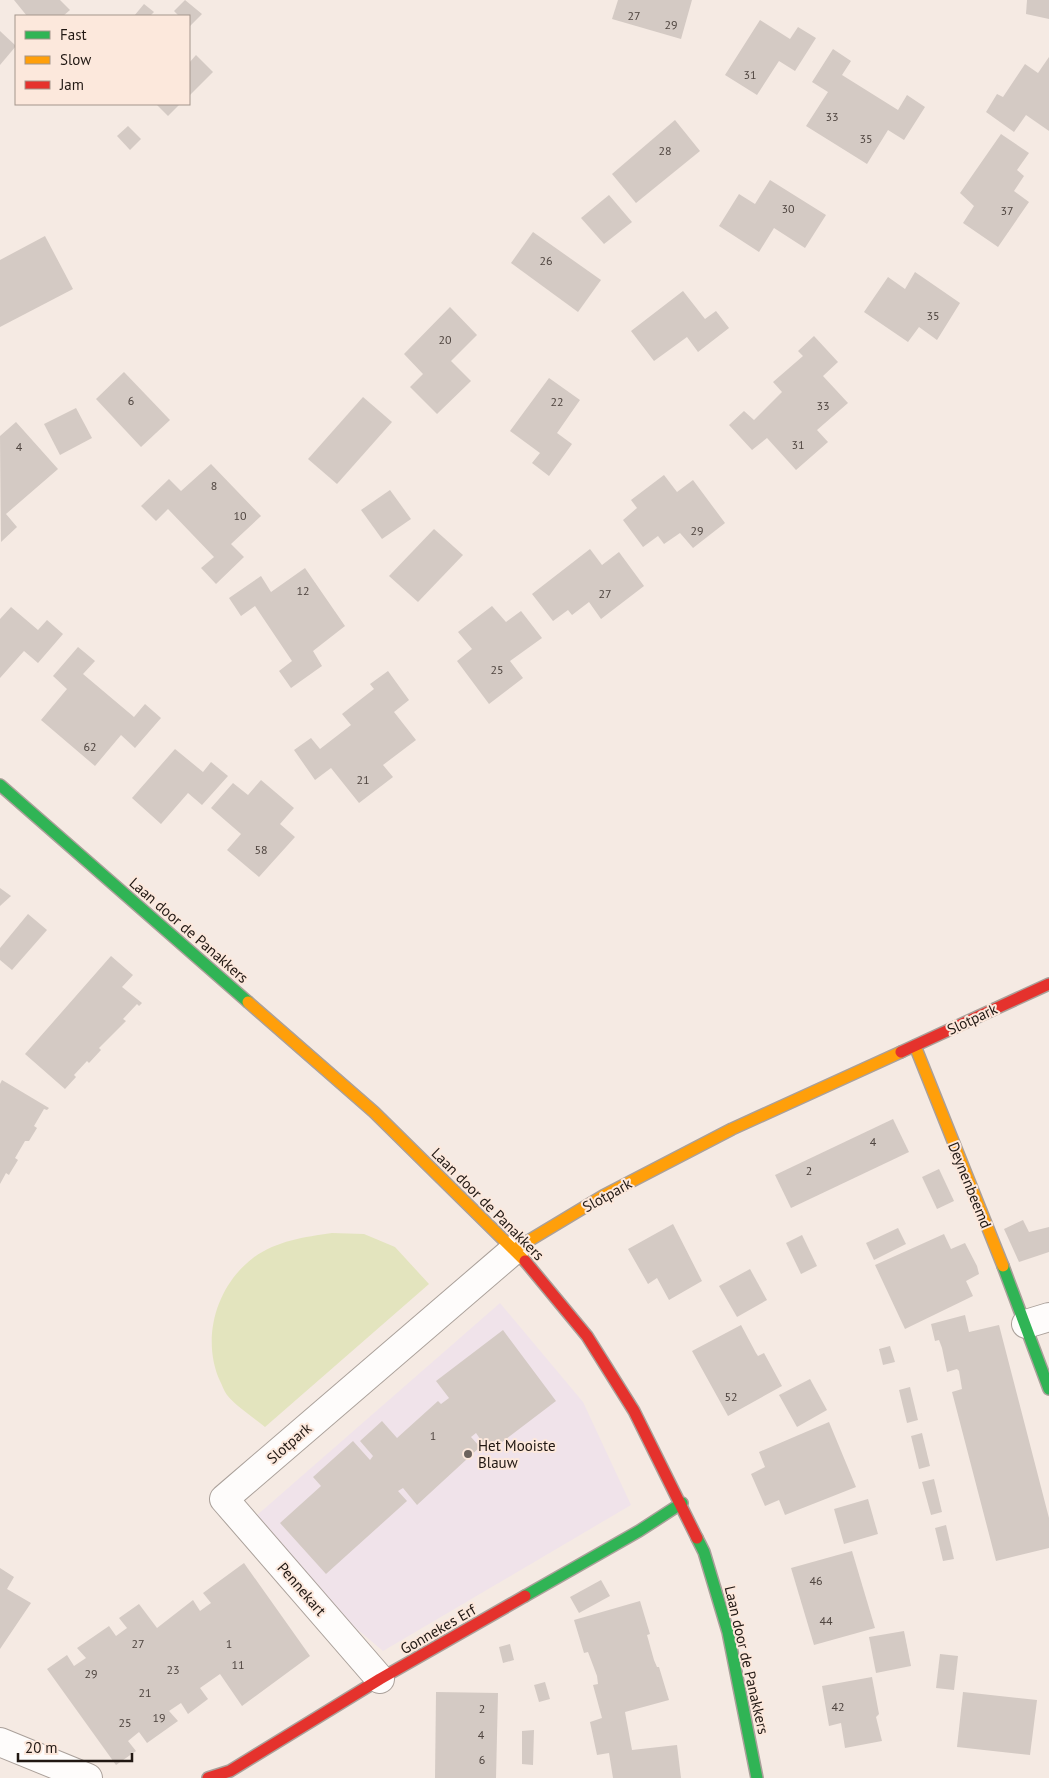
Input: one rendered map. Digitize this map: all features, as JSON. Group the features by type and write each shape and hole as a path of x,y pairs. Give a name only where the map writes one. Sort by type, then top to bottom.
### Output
{"street":[{"name":"Laan door de Panakkers","path":"0,785 374,1112 515,1249 587,1336 634,1411 682,1503 704,1552 728,1632 757,1778"},
{"name":"Slotpark","path":"224,1499 515,1249 603,1196 724,1134 1049,984"},
{"name":"Deynenbeemd","path":"915,1046 1038,1321 1049,1389"},
{"name":"Pennekart","path":"224,1499 380,1679"},
{"name":"Gonnekes Erf","path":"208,1778 230,1771 380,1679 638,1531 682,1503"},
{"path":"0,1742 88,1778"}],"shaded area":[{"name":"Het Mooiste Blauw","path":"500,1303 583,1402 631,1505 383,1651 314,1593 248,1523"}],"green space":[{"path":"332,1233 364,1234 395,1247 429,1284 265,1427 240,1408 226,1393 214,1365 212,1331 221,1298 240,1270 262,1252 271,1247 301,1238"}],"building":[{"path":"14,0 60,0 70,10 64,15 26,15"},
{"path":"185,0 202,14 190,26 190,15 178,15 174,11"},
{"path":"618,0 692,0 681,39 612,19"},
{"path":"1027,0 1049,0 1049,19 1026,14"},
{"path":"144,4 154,12 151,15 135,15"},
{"path":"760,20 790,39 798,27 816,38 795,71 779,61 757,95 725,75"},
{"path":"0,31 15,47 0,65"},
{"path":"833,49 851,61 842,75 898,110 907,95 925,107 904,140 888,130 867,164 806,126 828,92 812,82"},
{"path":"196,55 213,72 190,95 190,62"},
{"path":"1049,57 1049,131 1026,115 1014,132 986,112 997,94 1003,97 1025,64 1038,73"},
{"path":"157,105 179,105 168,116"},
{"path":"675,120 700,151 636,203 612,174"},
{"path":"128,126 141,139 130,150 117,136"},
{"path":"1001,134 1029,153 1017,170 1024,176 1014,191 1029,202 998,247 963,223 974,206 960,193"},
{"path":"770,180 826,215 805,248 774,228 759,252 719,226 739,194 755,204"},
{"path":"609,195 632,222 604,244 581,218"},
{"path":"533,232 601,280 578,312 511,263"},
{"path":"45,236 73,289 0,327 0,260"},
{"path":"915,272 960,303 937,340 919,327 908,342 864,312 888,277 905,289"},
{"path":"683,291 705,319 716,311 729,328 698,352 687,337 654,361 631,331"},
{"path":"450,307 477,335 451,361 471,381 437,414 410,387 423,374 404,354"},
{"path":"814,336 838,362 823,376 848,403 817,430 828,442 796,470 767,438 752,450 729,425 744,411 754,420 782,392 773,382 803,356 798,351"},
{"path":"124,372 170,420 141,447 96,399"},
{"path":"549,378 580,400 557,433 572,444 549,476 532,463 540,453 510,431"},
{"path":"363,397 392,422 337,484 308,459"},
{"path":"76,408 92,438 60,455 44,424"},
{"path":"16,422 58,469 6,514 17,527 1,542 0,436"},
{"path":"211,464 261,516 231,544 244,557 216,584 201,568 214,557 168,509 156,521 141,506 169,479 181,491"},
{"path":"664,475 677,492 693,480 725,523 693,548 680,533 664,544 658,536 643,547 623,520 637,508 631,500"},
{"path":"390,490 411,519 382,539 361,510"},
{"path":"434,529 463,555 418,602 389,576"},
{"path":"590,549 602,565 619,552 644,586 601,619 589,602 572,615 568,610 553,621 532,594"},
{"path":"305,568 345,626 313,651 322,666 291,688 279,671 292,661 255,606 241,616 229,598 261,576 271,592"},
{"path":"492,606 506,622 521,611 542,638 510,661 523,678 489,704 457,661 472,649 458,632"},
{"path":"11,607 38,630 47,620 63,634 38,663 24,651 0,678 0,619"},
{"path":"78,647 95,661 83,674 134,717 145,704 161,718 135,748 121,735 95,766 41,720 67,689 53,676"},
{"path":"388,671 409,700 394,712 416,740 383,765 393,777 359,803 331,768 315,780 294,750 311,738 320,749 351,725 342,714 374,689 370,684"},
{"path":"175,749 203,772 211,762 228,776 202,805 188,793 161,824 132,798"},
{"path":"261,780 294,808 280,824 295,837 259,877 227,850 241,834 211,808 233,783 248,795"},
{"path":"0,888 11,896 0,906"},
{"path":"28,914 47,930 12,970 0,960 0,948"},
{"path":"111,956 133,975 122,987 142,1003 139,1006 137,1004 123,1019 126,1021 99,1048 101,1050 89,1063 87,1061 74,1075 76,1077 65,1089 25,1054"},
{"path":"2,1080 49,1108 47,1110 44,1109 34,1126 37,1128 29,1141 25,1141 15,1158 18,1160 9,1175 6,1173 0,1184 0,1084"},
{"path":"893,1119 909,1152 791,1208 775,1175"},
{"path":"939,1169 954,1201 937,1209 922,1177"},
{"path":"1023,1220 1029,1232 1049,1227 1049,1252 1019,1262 1004,1229"},
{"path":"673,1224 702,1281 669,1300 657,1278 648,1284 628,1249"},
{"path":"898,1228 906,1244 874,1260 866,1243"},
{"path":"944,1234 951,1249 965,1243 977,1266 979,1274 966,1281 973,1296 905,1329 875,1265"},
{"path":"802,1235 817,1266 801,1274 786,1243"},
{"path":"750,1269 767,1300 737,1317 719,1286"},
{"path":"965,1315 969,1332 999,1325 1049,1518 1049,1548 996,1561 952,1392 962,1389 959,1371 957,1369 947,1372 942,1348 939,1340 935,1341 931,1324"},
{"path":"741,1325 758,1356 764,1353 782,1386 728,1416 692,1351"},
{"path":"503,1330 556,1401 489,1452 476,1433 471,1437 480,1447 417,1505 403,1488 398,1491 407,1501 326,1574 280,1523 321,1486 313,1477 353,1441 370,1460 373,1456 360,1441 382,1421 397,1438 438,1401 441,1404 449,1398 436,1381"},
{"path":"890,1346 895,1362 883,1365 879,1349"},
{"path":"810,1379 827,1410 797,1427 779,1395"},
{"path":"910,1387 918,1420 907,1423 899,1390"},
{"path":"829,1422 856,1487 785,1515 779,1500 765,1506 751,1474 765,1467 759,1452"},
{"path":"922,1433 930,1466 919,1469 911,1436"},
{"path":"934,1479 942,1512 931,1515 922,1482"},
{"path":"868,1499 878,1534 844,1544 834,1509"},
{"path":"946,1525 954,1559 943,1561 935,1528"},
{"path":"852,1551 875,1628 814,1645 791,1568"},
{"path":"244,1563 310,1656 242,1706 220,1674 200,1688 208,1699 188,1714 181,1703 169,1711 178,1721 147,1743 139,1732 128,1741 136,1751 116,1765 47,1669 67,1655 74,1666 86,1658 77,1648 109,1626 116,1636 127,1628 119,1618 139,1604 157,1628 193,1600 200,1611 211,1603 203,1593"},
{"path":"0,1568 14,1577 7,1589 31,1603 0,1649"},
{"path":"601,1580 610,1596 579,1613 570,1597"},
{"path":"640,1601 650,1634 647,1635 654,1660 657,1667 659,1667 669,1700 625,1712 632,1750 677,1745 681,1778 613,1778 609,1753 597,1755 590,1722 602,1718 593,1685 598,1684 597,1676 588,1652 584,1653 574,1620"},
{"path":"904,1631 911,1666 876,1673 869,1637"},
{"path":"510,1644 514,1660 503,1663 499,1647"},
{"path":"940,1654 958,1656 954,1690 936,1688"},
{"path":"872,1677 879,1714 876,1717 882,1741 845,1748 841,1723 829,1726 822,1686"},
{"path":"545,1682 550,1699 539,1702 534,1685"},
{"path":"436,1692 498,1693 496,1778 435,1778"},
{"path":"963,1692 1037,1700 1030,1755 957,1747"},
{"path":"534,1730 533,1765 522,1764 522,1731"}],"traffic: fast":[{"path":"0,785 248,1002"},
{"path":"1003,1266 1049,1389"},
{"path":"525,1596 639,1531 682,1503"},
{"path":"697,1538 704,1552 728,1632 757,1778"}],"traffic: slow":[{"path":"248,1002 374,1112 525,1261"},
{"path":"915,1046 1003,1266"},
{"path":"515,1249 603,1196 732,1129 901,1052"}],"traffic: jam":[{"path":"901,1052 1049,984"},
{"path":"525,1261 587,1336 634,1411 697,1538"},
{"path":"208,1778 230,1771 380,1679 525,1596"}],"place":[{"name":"Het Mooiste Blauw","path":"468,1454"}]}
